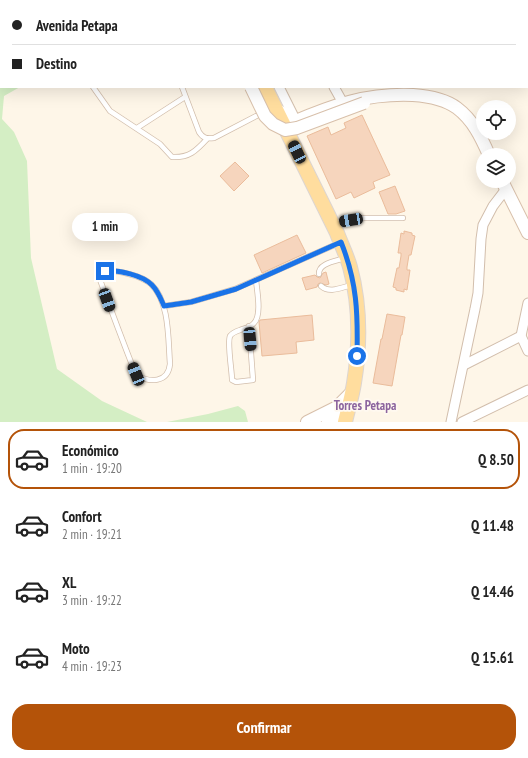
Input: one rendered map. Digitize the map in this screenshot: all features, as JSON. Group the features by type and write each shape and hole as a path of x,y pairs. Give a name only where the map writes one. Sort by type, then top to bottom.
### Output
{"main road":[{"path":"251,88 265,116 273,124 285,130 297,128 394,92"},
{"path":"265,88 341,242 347,257 354,284 358,318 357,356 352,391 345,419 328,422"},
{"path":"275,108 282,114 288,123 343,103 394,92 430,98 456,107 476,127 486,148"},
{"path":"505,188 528,234"},
{"path":"307,422 337,407 352,391"}],"street":[{"path":"280,88 296,121"},
{"path":"335,88 343,103"},
{"path":"451,422 477,298 480,239 483,225 502,188"},
{"path":"528,304 521,336 528,351"},
{"path":"464,365 521,336"},
{"path":"462,422 528,390"}],"lane":[{"path":"94,88 110,111 160,144 172,157 180,158 196,151 207,139"},
{"path":"182,88 199,132 202,137 207,139 214,138 275,108"},
{"path":"137,128 185,98"},
{"path":"332,223 364,218 403,218"},
{"path":"164,306 202,299 236,289 341,242"},
{"path":"319,274 319,270 322,266 347,257"},
{"path":"105,271 116,271 144,279 152,285 164,306 170,368 164,378 148,380 136,374 116,327 102,287 100,274 105,271"},
{"path":"249,326 253,380 236,382 232,380 229,344 230,336 233,333 254,323 258,315 256,280"},
{"path":"321,286 326,290 331,290 354,284"}],"green space":[{"path":"0,88 18,88 4,96 2,119 14,132 27,161 31,258 57,369 102,401 147,422 0,422"},
{"path":"238,406 245,411 248,422 167,422 208,414"}],"building":[{"path":"362,115 390,175 373,182 375,188 354,198 351,192 336,199 307,136 328,127 331,135 346,128 344,123"},
{"path":"235,162 249,176 234,191 220,176"},
{"path":"395,186 405,211 396,214 388,214 379,192"},
{"path":"404,231 412,233 412,235 415,236 407,267 407,270 410,270 407,290 404,289 404,292 396,290 396,288 393,287 401,256 401,253 398,253 401,233 404,234"},
{"path":"297,235 306,253 262,273 254,255"},
{"path":"326,272 329,284 326,285 320,283 317,287 306,290 302,278 315,275 320,278 323,273"},
{"path":"387,314 405,317 392,386 373,383"},
{"path":"312,315 314,340 296,342 297,353 262,356 260,320"}],"district":[{"name":"Torres Petapa","path":"365,405"}],"route":[{"path":"105,271 120,272 144,279 152,285 164,306 191,302 236,289 341,242 350,266 356,295 358,318 357,356"}]}
